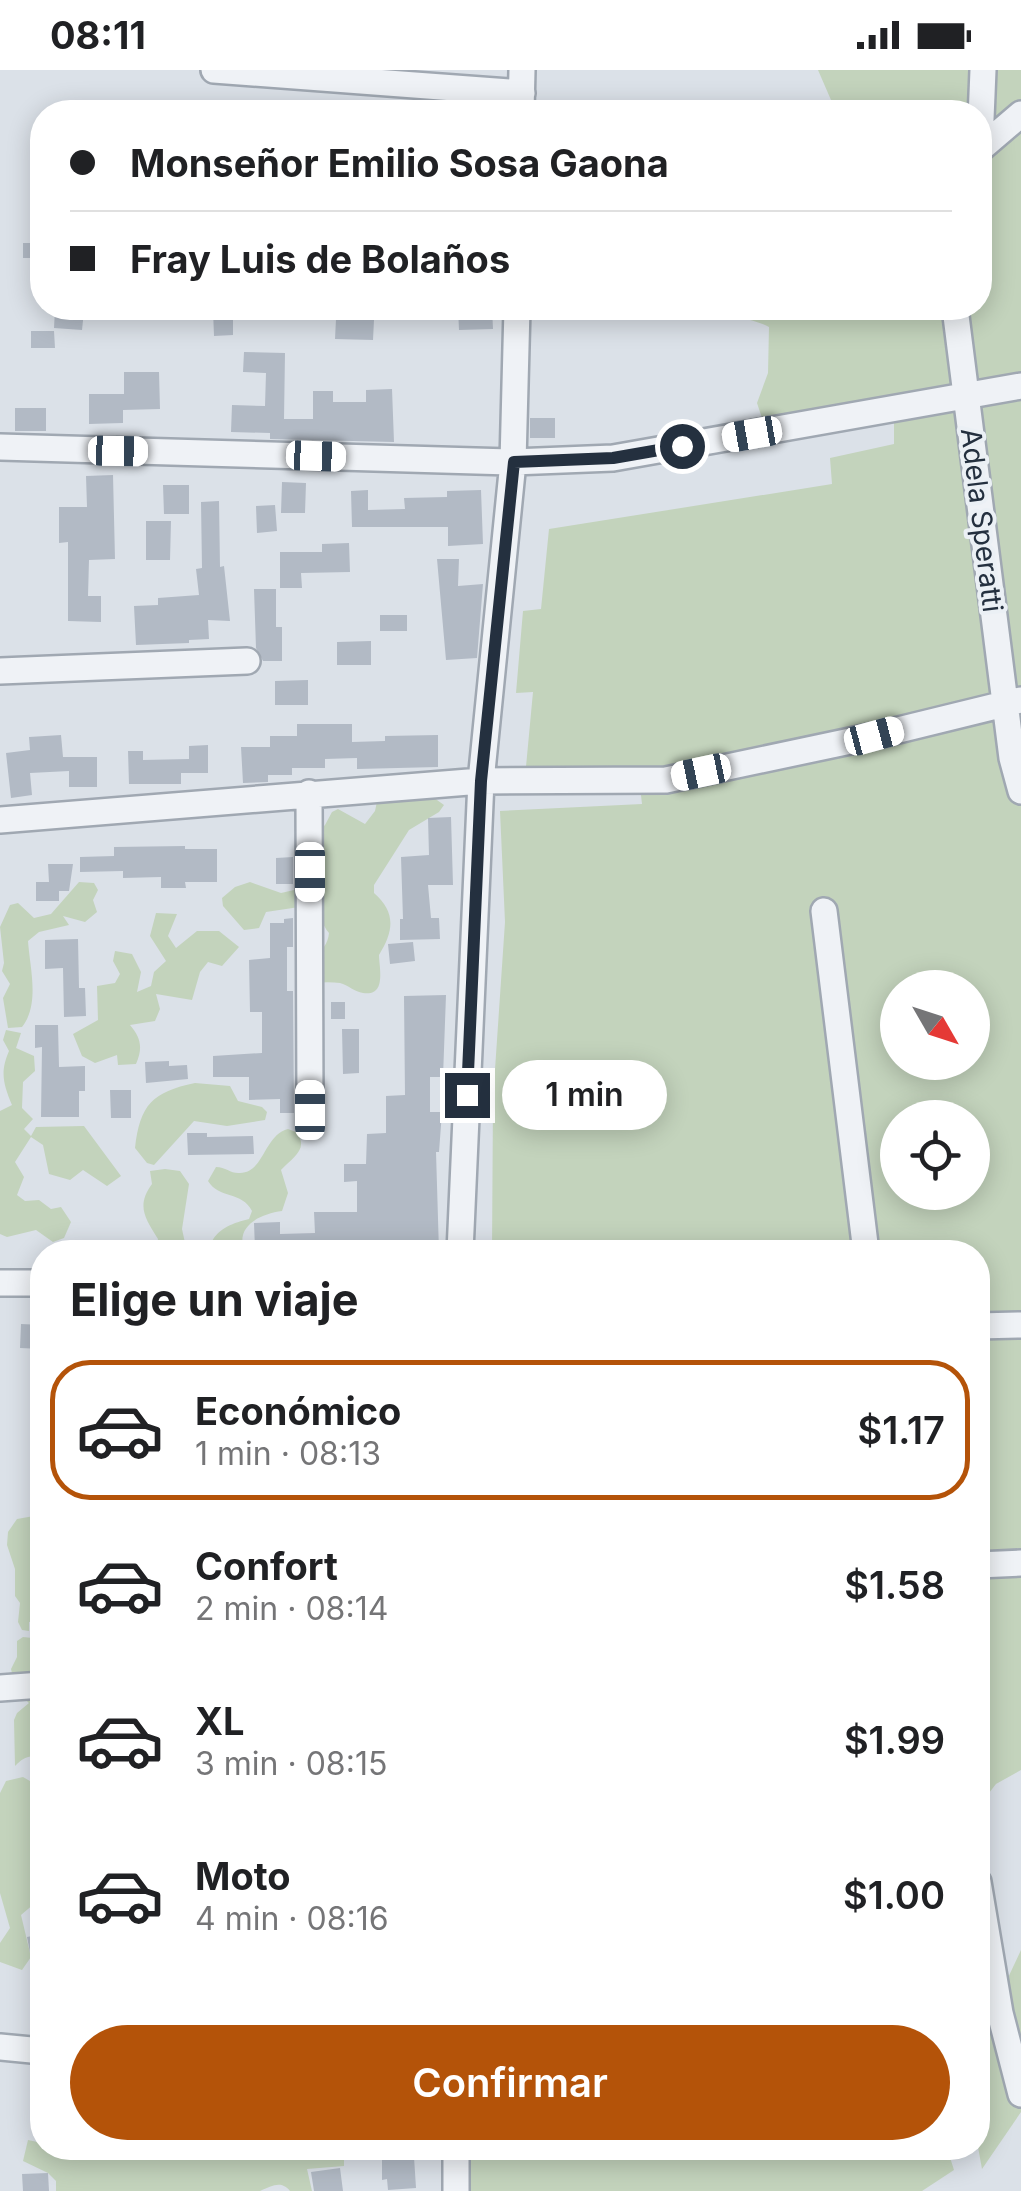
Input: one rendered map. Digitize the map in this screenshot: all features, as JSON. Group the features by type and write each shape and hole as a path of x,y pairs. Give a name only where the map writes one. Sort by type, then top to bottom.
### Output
{"street":[{"path":"214,70 313,74 522,92"},
{"path":"982,100 983,70"},
{"path":"992,137 1021,114"},
{"path":"461,1240 481,781 514,462 517,320"},
{"name":"Adela Speratti","path":"956,320 1013,701 1012,758 1021,791"},
{"path":"0,448 514,462 613,458 1021,386"},
{"path":"0,672 247,660"},
{"path":"0,820 481,781 666,780 874,736 1013,701"},
{"path":"309,793 310,1110"},
{"path":"824,911 865,1240"},
{"path":"0,1284 30,1283"},
{"path":"990,1326 1021,1325"},
{"path":"990,1564 1021,1563"},
{"path":"0,1688 30,1687"},
{"path":"990,1953 1000,2013 1021,2094"},
{"path":"0,2047 30,2050"},
{"path":"456,2160 456,2191"}],"green space":[{"path":"818,70 1021,70 1021,1770 990,1792 990,1240 492,1240 493,1099 505,922 500,811 642,804 639,778 524,788 533,692 516,693 523,611 541,609 549,529 832,484 830,458 894,444 894,402 776,425 762,418 757,403 768,373 769,327 750,320 992,320 992,100 831,100"},
{"path":"430,795 444,805 409,830 374,885 374,893 386,907 390,922 388,938 379,955 379,986 371,993 363,993 335,982 299,984 297,977 324,946 329,933 322,919 321,869 314,836 338,809 365,824 375,811 378,797"},
{"path":"79,882 94,883 98,890 93,900 97,912 85,922 63,916 69,925 39,932 28,941 31,1008 22,1027 8,1028 3,998 10,984 2,971 0,927 10,905 18,903 34,918 51,914"},
{"path":"250,882 281,893 303,888 306,906 266,912 259,928 244,930 223,906 222,898 235,887"},
{"path":"156,913 177,914 168,936 176,948 197,931 219,931 239,947 222,966 208,962 200,972 192,1000 156,994 160,1009 155,1021 130,1025 140,1043 136,1064 118,1065 117,1055 95,1063 82,1056 73,1034 98,1020 97,986 115,983 120,974 113,961 115,951 132,954 141,972 137,992 151,986 154,972 166,961 150,936"},
{"path":"6,1030 21,1033 16,1048 34,1056 35,1071 23,1082 22,1108 33,1119 24,1129 31,1136 36,1127 84,1126 121,1176 107,1186 83,1170 70,1180 49,1174 43,1145 31,1137 15,1162 24,1177 17,1195 25,1201 39,1200 51,1209 61,1207 71,1222 64,1238 58,1240 50,1240 36,1230 7,1237 0,1234 0,1111 12,1105 4,1078 9,1051 3,1040"},
{"path":"195,1083 230,1086 238,1101 262,1107 267,1112 265,1120 227,1126 194,1121 154,1165 147,1163 135,1148 145,1111 158,1096"},
{"path":"288,1129 296,1132 301,1143 298,1153 281,1170 288,1193 282,1211 251,1223 242,1240 213,1240 227,1226 249,1219 252,1211 242,1200 208,1181 216,1167 237,1173 248,1171 280,1133"},
{"path":"150,1171 180,1171 189,1184 182,1229 184,1240 158,1240 149,1225 143,1206 152,1184"},
{"path":"30,1517 29,1631 22,1630 18,1622 20,1603 15,1596 15,1569 7,1545 8,1532 17,1519"},
{"path":"30,1638 30,1757 15,1766 14,1720 29,1703 16,1691 11,1669 17,1657 17,1641"},
{"path":"23,1777 30,1781 30,1907 21,1915 30,1958 22,1970 0,1962 0,1943 10,1928 0,1893 0,1793 6,1781"},
{"path":"1021,1950 1021,2112 990,2157 990,1975 1006,1982"},
{"path":"28,2140 30,2160 344,2160 344,2166 307,2169 312,2191 290,2191 280,2185 260,2191 56,2191 56,2181 48,2173 23,2161"},
{"path":"452,2160 951,2160 954,2170 922,2191 442,2191"}],"building":[{"path":"23,243 30,243 30,258 23,258"},
{"path":"54,320 83,320 82,330 54,328"},
{"path":"213,320 233,320 233,335 214,336"},
{"path":"336,320 374,320 373,340 335,339"},
{"path":"459,320 493,320 493,329 459,330"},
{"path":"31,331 54,331 55,348 31,348"},
{"path":"244,352 285,353 284,419 313,419 313,391 333,391 333,402 366,402 366,390 392,389 394,442 270,439 270,433 231,432 232,405 265,406 266,373 243,372"},
{"path":"124,372 159,372 160,409 123,410 123,423 89,424 89,394 124,394"},
{"path":"15,408 46,408 46,431 15,431"},
{"path":"530,418 555,418 555,438 530,438"},
{"path":"113,475 115,559 89,560 88,596 101,596 101,622 68,621 68,542 59,543 59,507 87,507 86,476"},
{"path":"282,482 306,483 305,513 281,513"},
{"path":"163,485 189,485 189,514 164,514"},
{"path":"368,490 368,510 405,509 404,498 447,497 447,491 481,490 483,544 448,546 448,527 352,527 351,491"},
{"path":"219,501 220,567 224,566 230,621 208,620 209,639 136,645 134,606 158,605 158,598 199,595 196,569 202,568 201,502"},
{"path":"275,505 277,531 257,533 256,506"},
{"path":"146,521 171,521 170,560 146,560"},
{"path":"349,543 350,572 301,573 302,588 280,588 280,552 322,552 322,544"},
{"path":"437,559 459,559 458,586 483,584 477,658 446,660"},
{"path":"254,589 276,589 276,627 282,627 282,661 263,661 256,648"},
{"path":"380,615 407,615 407,631 380,631"},
{"path":"371,641 371,665 337,665 337,642"},
{"path":"308,680 308,705 275,705 275,681"},
{"path":"297,724 352,724 352,742 385,741 385,736 438,735 438,767 357,769 357,758 325,759 325,768 292,768 292,775 268,775 268,782 243,783 241,747 270,747 270,736 297,736"},
{"path":"61,735 63,757 97,757 97,787 69,787 69,771 30,773 32,795 11,798 6,753 30,750 29,737"},
{"path":"208,745 208,773 181,773 181,784 129,784 128,751 143,751 143,760 189,759 189,746"},
{"path":"451,817 453,885 428,885 431,918 439,918 440,939 400,940 401,857 429,855 428,818"},
{"path":"114,847 217,849 217,882 185,882 186,888 161,888 161,877 123,878 123,871 80,872 80,857 114,856"},
{"path":"293,857 293,884 276,884 276,858"},
{"path":"48,864 73,864 69,891 59,891 59,901 36,901 36,882 49,882"},
{"path":"293,918 293,947 287,947 287,991 293,991 294,1113 280,1113 280,1099 249,1100 249,1077 213,1077 213,1056 262,1053 262,1012 250,1012 249,960 270,958 270,923"},
{"path":"78,939 79,988 85,988 86,1016 64,1017 63,968 45,969 45,940"},
{"path":"413,942 415,961 390,964 388,944"},
{"path":"446,995 443,1077 430,1077 430,1112 442,1112 436,1152 439,1240 255,1240 254,1223 280,1222 280,1234 315,1233 314,1212 357,1212 357,1181 344,1182 344,1164 366,1164 367,1134 386,1133 386,1096 405,1095 404,996"},
{"path":"331,1002 345,1002 345,1019 331,1019"},
{"path":"35,1025 58,1025 59,1067 85,1066 85,1091 79,1091 79,1117 41,1117 42,1047 35,1048"},
{"path":"342,1029 359,1029 359,1073 343,1074"},
{"path":"169,1061 169,1066 187,1065 188,1079 146,1083 145,1062"},
{"path":"110,1090 131,1090 131,1118 111,1118"},
{"path":"187,1133 207,1133 207,1137 253,1136 254,1154 188,1155"},
{"path":"21,1324 30,1324 30,1348 20,1348"},
{"path":"382,2160 414,2160 416,2188 388,2190 387,2179 382,2180"},
{"path":"340,2168 343,2191 314,2191 311,2172"},
{"path":"48,2173 49,2191 23,2191 22,2174"}],"route":[{"path":"467,1095 481,781 514,462 613,458 682,446"}]}
